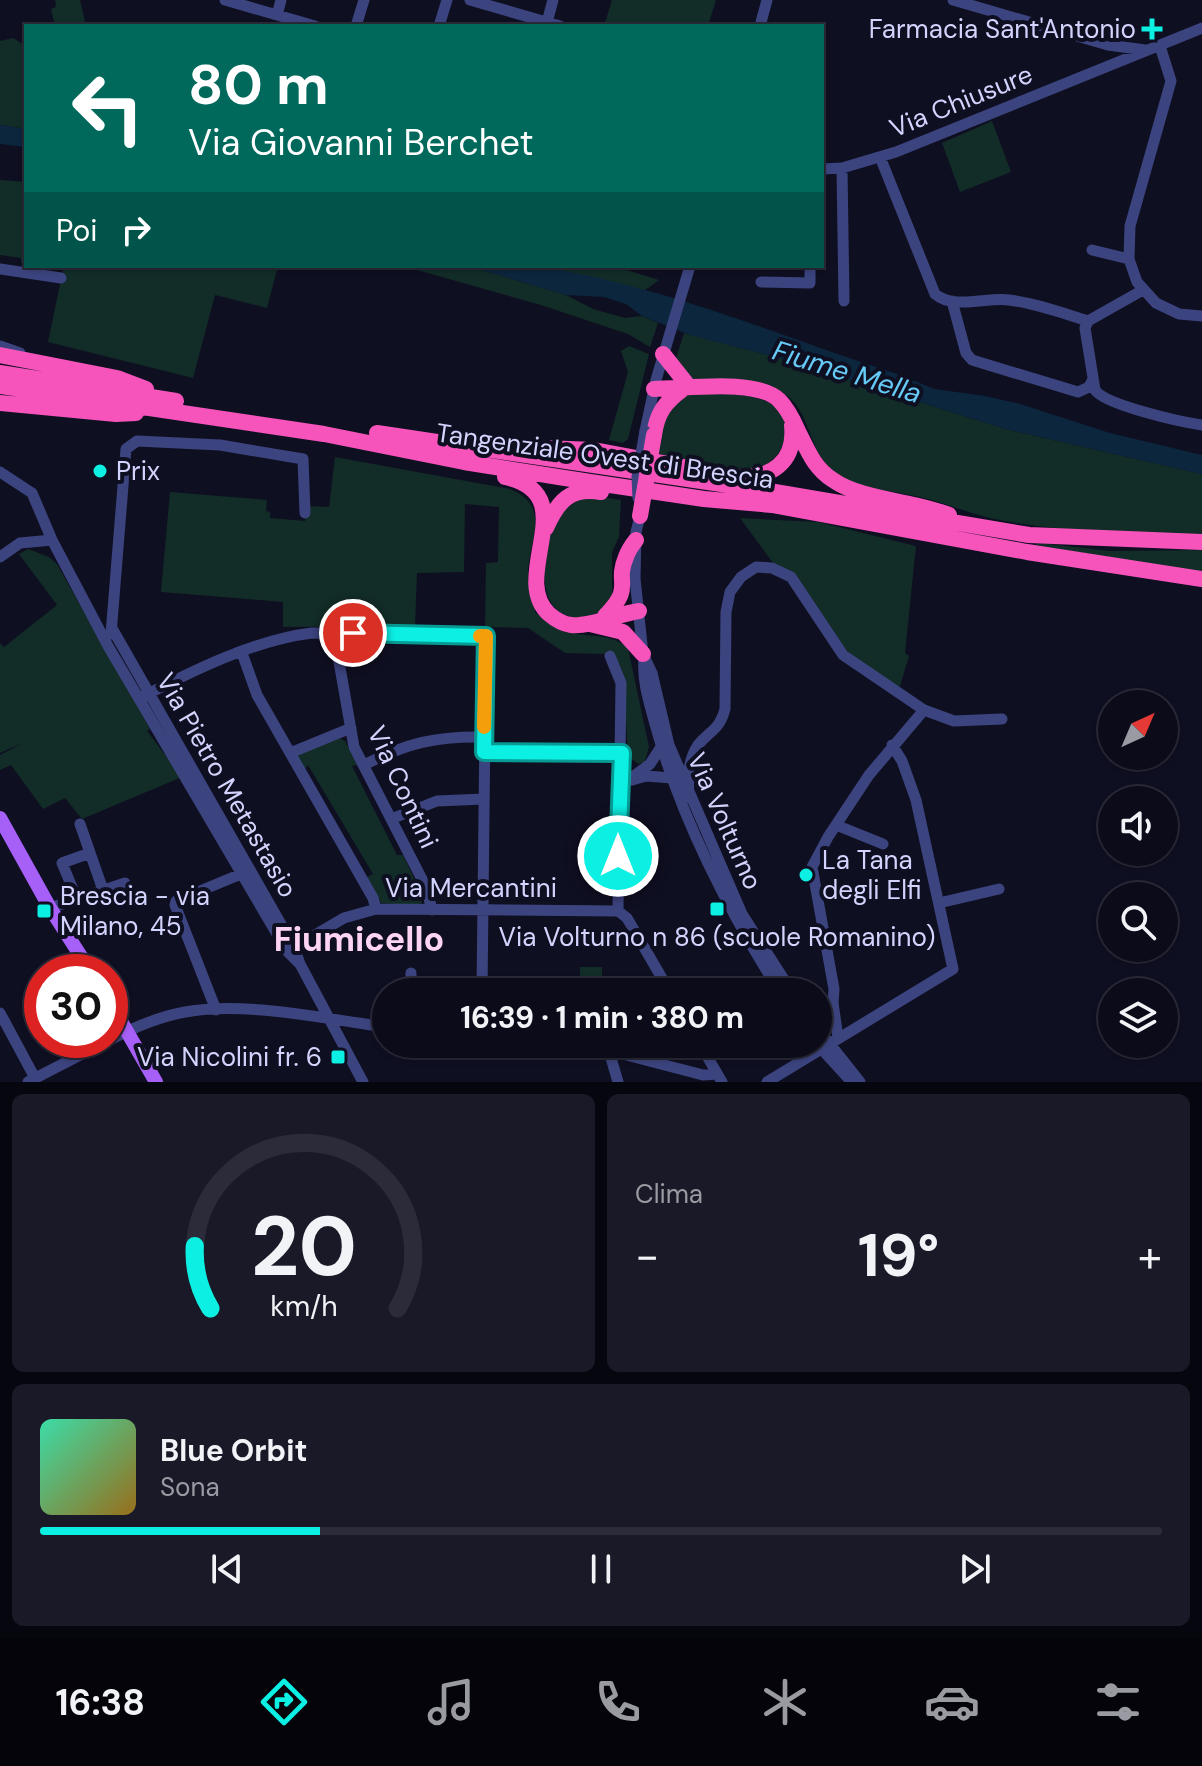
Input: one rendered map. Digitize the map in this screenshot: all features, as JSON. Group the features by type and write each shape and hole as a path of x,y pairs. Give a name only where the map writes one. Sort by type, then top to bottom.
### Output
{"highway":[{"path":"664,353 690,386"},
{"path":"0,355 117,378 175,407"},
{"name":"Tangenziale Ovest di Brescia","path":"0,373 464,462 704,499 772,505 1027,552 1202,579"},
{"path":"655,385 746,388 770,394 779,400 791,419 812,461 836,483 856,491 925,505 984,528"},
{"name":"Tangenziale Ovest di Brescia","path":"0,386 475,448 775,492 1029,535 1202,542"},
{"path":"640,516 650,433 662,408 690,386"},
{"path":"0,403 116,414 175,407"},
{"path":"475,448 594,450 754,478 768,474 786,456 792,440 791,419"},
{"path":"384,445 422,459 523,482 534,492 541,503 544,533 536,589 542,605 560,622 575,626 639,615"},
{"path":"544,533 557,507 581,491 739,509 772,505"},
{"path":"598,623 616,606 623,592 624,559 636,540"},
{"path":"598,623 623,632 643,656"}],"main road":[{"path":"0,818 79,954"},
{"path":"128,1030 156,1082"}],"street":[{"path":"225,0 308,24"},
{"path":"277,15 281,0"},
{"path":"357,24 364,0"},
{"path":"440,24 447,0"},
{"path":"470,0 546,24 553,0"},
{"path":"761,24 767,0"},
{"path":"953,0 996,6 1108,45 1127,58"},
{"name":"Via Chiusure","path":"824,169 842,168 880,157 1202,28"},
{"path":"1108,45 1155,48 1171,81 1130,226 1129,259 1143,290 1167,310 1202,316"},
{"path":"880,157 935,294 941,299 1007,299 1088,321"},
{"path":"842,168 844,301"},
{"path":"1092,250 1129,259"},
{"path":"650,433 655,385 689,268"},
{"path":"761,282 810,283 810,268"},
{"path":"0,269 61,278"},
{"path":"1143,290 1088,321 1085,328 1095,390 1100,397 1135,409 1202,425"},
{"path":"952,301 966,353 972,360 1078,392 1089,387 1093,379"},
{"path":"0,346 54,365"},
{"path":"108,646 113,630 126,449 130,443 220,445 303,459 305,513"},
{"path":"0,472 32,493 52,540 20,543 0,557"},
{"name":"Via Volturno","path":"640,516 635,579 643,676 661,747 723,892 748,942 771,978"},
{"name":"Via Pietro Metastasio","path":"52,540 108,646 144,695 290,949"},
{"path":"689,797 689,766 698,746 721,724 725,709 726,612 730,592 741,577 756,567 772,568 791,577 843,655 924,710 954,721 1002,719"},
{"name":"Via Pietro Metastasio","path":"113,630 144,695 241,874 300,964 363,1082"},
{"name":"Via Contini","path":"334,633 354,747 426,887 432,910"},
{"path":"144,695 209,665 295,635 486,636 482,978"},
{"path":"242,653 257,695 373,898 376,909"},
{"path":"610,656 621,683 618,911 627,918 662,978"},
{"name":"Via Volturno","path":"643,656 652,673 669,745 689,797 742,914 783,978"},
{"path":"832,1009 834,989 812,867 836,825 892,745 924,710"},
{"path":"290,753 351,728"},
{"path":"364,765 395,749 422,741 459,736 484,737"},
{"path":"832,1040 953,969 916,800 902,761 892,745"},
{"path":"619,790 650,764 661,747"},
{"path":"484,752 622,753"},
{"path":"627,781 646,776 672,778"},
{"path":"391,819 437,801 484,799"},
{"path":"80,824 103,890"},
{"path":"836,825 883,844"},
{"path":"77,899 62,863 90,853"},
{"path":"216,1010 175,905 176,901 241,874"},
{"path":"50,908 125,883"},
{"path":"939,903 999,889"},
{"name":"Via Mercantini","path":"290,949 344,918 376,909 618,911"},
{"path":"411,973 411,978"},
{"path":"128,1030 164,1016 216,1010 372,1025"},
{"path":"0,1013 32,1080 75,1058"},
{"path":"832,1051 860,1082"},
{"path":"832,1053 851,1082"},
{"path":"611,1058 618,1082"},
{"path":"636,1058 720,1078"},
{"path":"708,1058 720,1078"},
{"path":"767,1082 804,1058"}],"green space":[{"path":"55,0 80,0 86,24 55,24 51,9 56,7"},
{"path":"612,0 716,0 709,24 605,24"},
{"path":"13,38 23,44 24,129 0,125 0,41"},
{"path":"992,121 1011,172 960,192 942,143"},
{"path":"0,180 24,182 24,264 21,258 0,255"},
{"path":"52,268 277,268 267,308 215,295 193,378 48,342 63,270"},
{"path":"410,268 475,268 566,295 593,309 625,318 642,316 658,323 650,347 628,334 541,305"},
{"path":"547,268 624,268 659,280 644,291"},
{"path":"684,333 779,358 1009,430 1202,474 1202,535 1042,527 981,516 924,498 853,482 825,463 799,409 782,392 759,385 706,382 684,374 674,364"},
{"path":"629,346 649,354 628,439 623,443 609,440 628,372 621,351"},
{"path":"698,392 743,395 771,404 781,412 786,424 784,441 778,453 764,465 750,469 656,456 663,425 671,408 678,401"},
{"path":"335,457 510,489 523,497 531,505 535,516 528,577 535,612 563,630 608,638 628,648 649,747 645,761 639,764 628,757 624,681 606,654 565,653 528,628 485,627 486,563 498,562 499,507 465,504 464,572 417,573 415,626 283,627 283,602 161,592 170,492 267,500 266,511 270,512 270,518 305,521 307,506 329,507"},
{"path":"586,495 621,500 619,537 612,552 612,595 598,613 575,617 557,610 549,599 545,586 545,555 556,515"},
{"path":"740,518 818,522 916,546 905,653 909,656 900,686 896,688 849,656"},
{"path":"1040,543 1110,551 1202,550 1202,572 1034,545"},
{"path":"28,549 49,557 57,564 150,729 147,731 182,777 82,819 65,798 43,809 11,765 0,770 0,755 23,743 0,753 0,643 4,647 57,605 19,554"},
{"path":"339,738 345,741 357,765 352,766 397,855 403,855 421,893 422,902 418,906 381,903 367,877 373,874 308,765 304,770 297,754"},
{"path":"580,967 602,967 602,978 580,978"}],"water":[{"path":"0,125 24,129 24,147 0,144"},
{"name":"Fiume Mella","path":"475,268 543,268 634,287 724,314 934,389 1020,404 1110,433 1202,455 1202,474 1009,430 779,358 690,335 642,316 626,304 604,297 566,295"}],"slow traffic":[{"path":"480,636 486,636 484,727"}],"place":[{"name":"Farmacia Sant'Antonio","path":"1152,29"},
{"name":"Prix","path":"100,471"},
{"name":"La Tana degli Elfi","path":"806,875"},
{"name":"Via Volturno n 86 (scuole Romanino)","path":"717,909"},
{"name":"Brescia - via Milano, 45","path":"44,911"},
{"name":"Via Nicolini fr. 6","path":"338,1057"}],"district":[{"name":"Fiumicello","path":"359,939"}],"route":[{"path":"353,633 486,636 484,752 622,753 618,856"}]}
